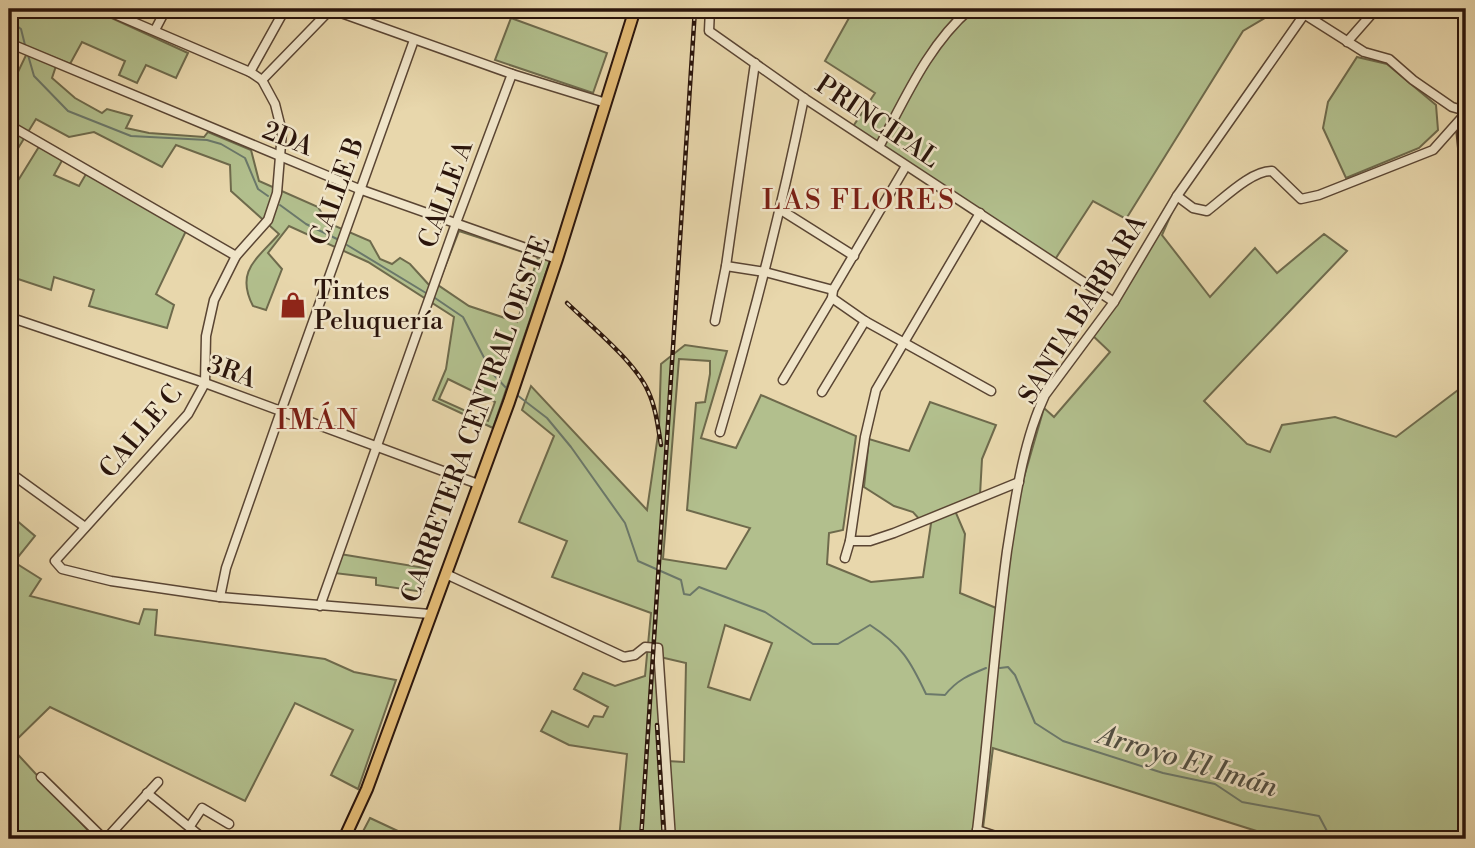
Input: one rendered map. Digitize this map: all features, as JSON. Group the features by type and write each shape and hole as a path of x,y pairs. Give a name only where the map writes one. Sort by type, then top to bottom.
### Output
{"main road":[{"name":"CARRETERA CENTRAL OESTE","path":"348,838 514,388 635,9"}],"street":[{"path":"103,9 250,72 262,80 331,9 512,74 606,103"},
{"path":"155,30 166,9"},
{"path":"250,72 285,9"},
{"name":"PRINCIPAL","path":"710,9 709,31 804,98 1114,302"},
{"path":"878,147 930,53 952,24 970,9"},
{"path":"1347,42 1376,9"},
{"path":"1464,9 1466,75"},
{"path":"1306,11 1364,52 1389,58 1413,80 1452,107 1466,113"},
{"name":"SANTA BÁRBARA","path":"977,835 1001,596 1019,482 1037,411 1045,395 1114,302 1177,196 1306,11"},
{"name":"CALLE B","path":"220,597 226,568 414,40"},
{"name":"2DA","path":"9,43 359,189 557,259"},
{"path":"715,321 726,266 755,63"},
{"name":"CALLE A","path":"320,606 512,74"},
{"name":"CALLE C","path":"220,597 111,581 62,569 55,561 188,414 205,383 206,336 214,300 236,256 268,220 276,193 282,132 275,104 262,80"},
{"path":"720,432 742,364 781,210 804,98"},
{"path":"1177,196 1193,208 1207,211 1248,179 1264,171 1272,171 1301,199 1319,195 1433,150 1466,113"},
{"path":"1466,113 1461,133 1466,183"},
{"path":"9,125 236,256"},
{"path":"783,380 906,166"},
{"path":"781,210 854,256"},
{"path":"845,558 850,541 865,437 876,390 980,213"},
{"path":"726,266 765,272 833,294 865,321 991,391"},
{"name":"3RA","path":"9,317 205,383 478,484"},
{"path":"822,392 865,321"},
{"path":"9,472 85,527"},
{"path":"850,541 870,541 894,533 1019,482"},
{"path":"446,574 624,657 635,655 645,647 658,648 671,839"},
{"path":"220,597 430,614"},
{"path":"41,777 105,839 158,782"},
{"path":"147,793 205,839"},
{"path":"190,827 202,808 229,824"},
{"path":"977,835 1005,839"}],"green space":[{"path":"9,9 48,9 47,11 58,17 65,9 92,9 188,53 176,78 146,65 137,83 119,75 125,61 82,42 70,64 9,39"},
{"path":"854,9 883,9 897,18 904,9 1280,9 1243,31 1126,219 1093,201 1054,261 852,128 875,93 825,61"},
{"path":"511,18 607,53 593,93 495,60"},
{"path":"27,53 56,66 52,78 75,98 102,113 107,109 132,116 126,128 149,133 204,137 208,132 251,150 259,181 318,207 328,223 370,241 380,259 392,264 400,258 410,264 430,286 454,221 552,255 493,428 433,400 446,369 454,317 368,262 289,226 268,253 282,269 266,310 253,306 246,284 248,274 256,259 279,234 231,191 230,165 176,145 162,167 94,132 69,137 36,119 9,163 9,68 18,72","holes":["459,231 538,257 517,322 469,306 438,285","448,379 495,402 488,421 439,399"]},
{"path":"1357,57 1387,64 1436,105 1438,130 1419,148 1346,178 1323,128 1328,102"},
{"path":"40,145 64,157 54,175 79,186 86,174 186,231 156,294 174,305 167,328 89,306 94,290 54,277 51,290 9,276 9,174 19,179"},
{"path":"1176,203 1162,235 1210,297 1255,248 1277,273 1324,234 1347,251 1204,401 1247,444 1270,452 1282,425 1335,417 1396,437 1466,384 1466,839 1282,839 993,748 983,828 1020,839 998,839 980,833 979,839 619,839 627,754 569,745 541,731 552,711 588,727 594,716 603,717 608,707 574,689 583,673 615,686 645,676 651,613 552,577 567,541 519,522 554,436 522,410 531,386 647,510 659,428 661,364 685,345 727,351 701,438 736,448 761,395 856,436 843,530 829,533 827,564 871,582 923,577 932,517 921,521 913,512 894,506 864,487 869,439 909,451 930,402 996,425 982,459 980,495 953,506 965,534 960,593 1001,610 1018,498 1044,408 1054,417 1110,352 1090,333","holes":["679,359 710,361 705,402 696,403 687,510 750,528 726,569 663,559","725,625 772,643 750,700 708,687","660,657 686,663 684,762 667,761"]},
{"path":"9,514 35,536 14,562 41,579 30,596 139,624 144,609 157,610 155,635 325,659 354,672 396,680 358,789 331,775 353,730 295,703 245,801 50,707 10,746 96,839 9,839"},
{"path":"340,554 431,569 423,592 376,585 376,578 334,573"},
{"path":"370,818 415,839 359,839"}],"waterway":[{"name":"Arroyo El Imán","path":"9,20 21,29 25,45"},
{"name":"Arroyo El Imán","path":"28,55 34,76 68,111 131,136 207,140 221,144 245,158 258,189 268,196"},
{"name":"Arroyo El Imán","path":"280,205 306,224 337,239"},
{"name":"Arroyo El Imán","path":"347,245 426,293"},
{"name":"Arroyo El Imán","path":"435,298 463,317 492,373 509,391"},
{"name":"Arroyo El Imán","path":"517,395 547,418 571,447 625,523 638,561 681,580 684,594 690,595 699,587 765,612 813,644 838,644 870,625 904,655 926,694 945,695 964,678 986,668"},
{"name":"Arroyo El Imán","path":"1000,668 1008,667 1015,675 1035,723 1063,741 1163,773 1215,784 1242,802 1319,816 1328,833 1348,837 1394,839"}],"railway":[{"path":"641,839 695,9"},
{"path":"567,303 612,345 642,380 653,404 661,445"},
{"path":"657,725 664,839"}],"place":[{"name":"Tintes Peluquería","path":"293,305"}],"district":[{"name":"LAS FLORES","path":"859,199"},
{"name":"IMÁN","path":"318,419"}]}
